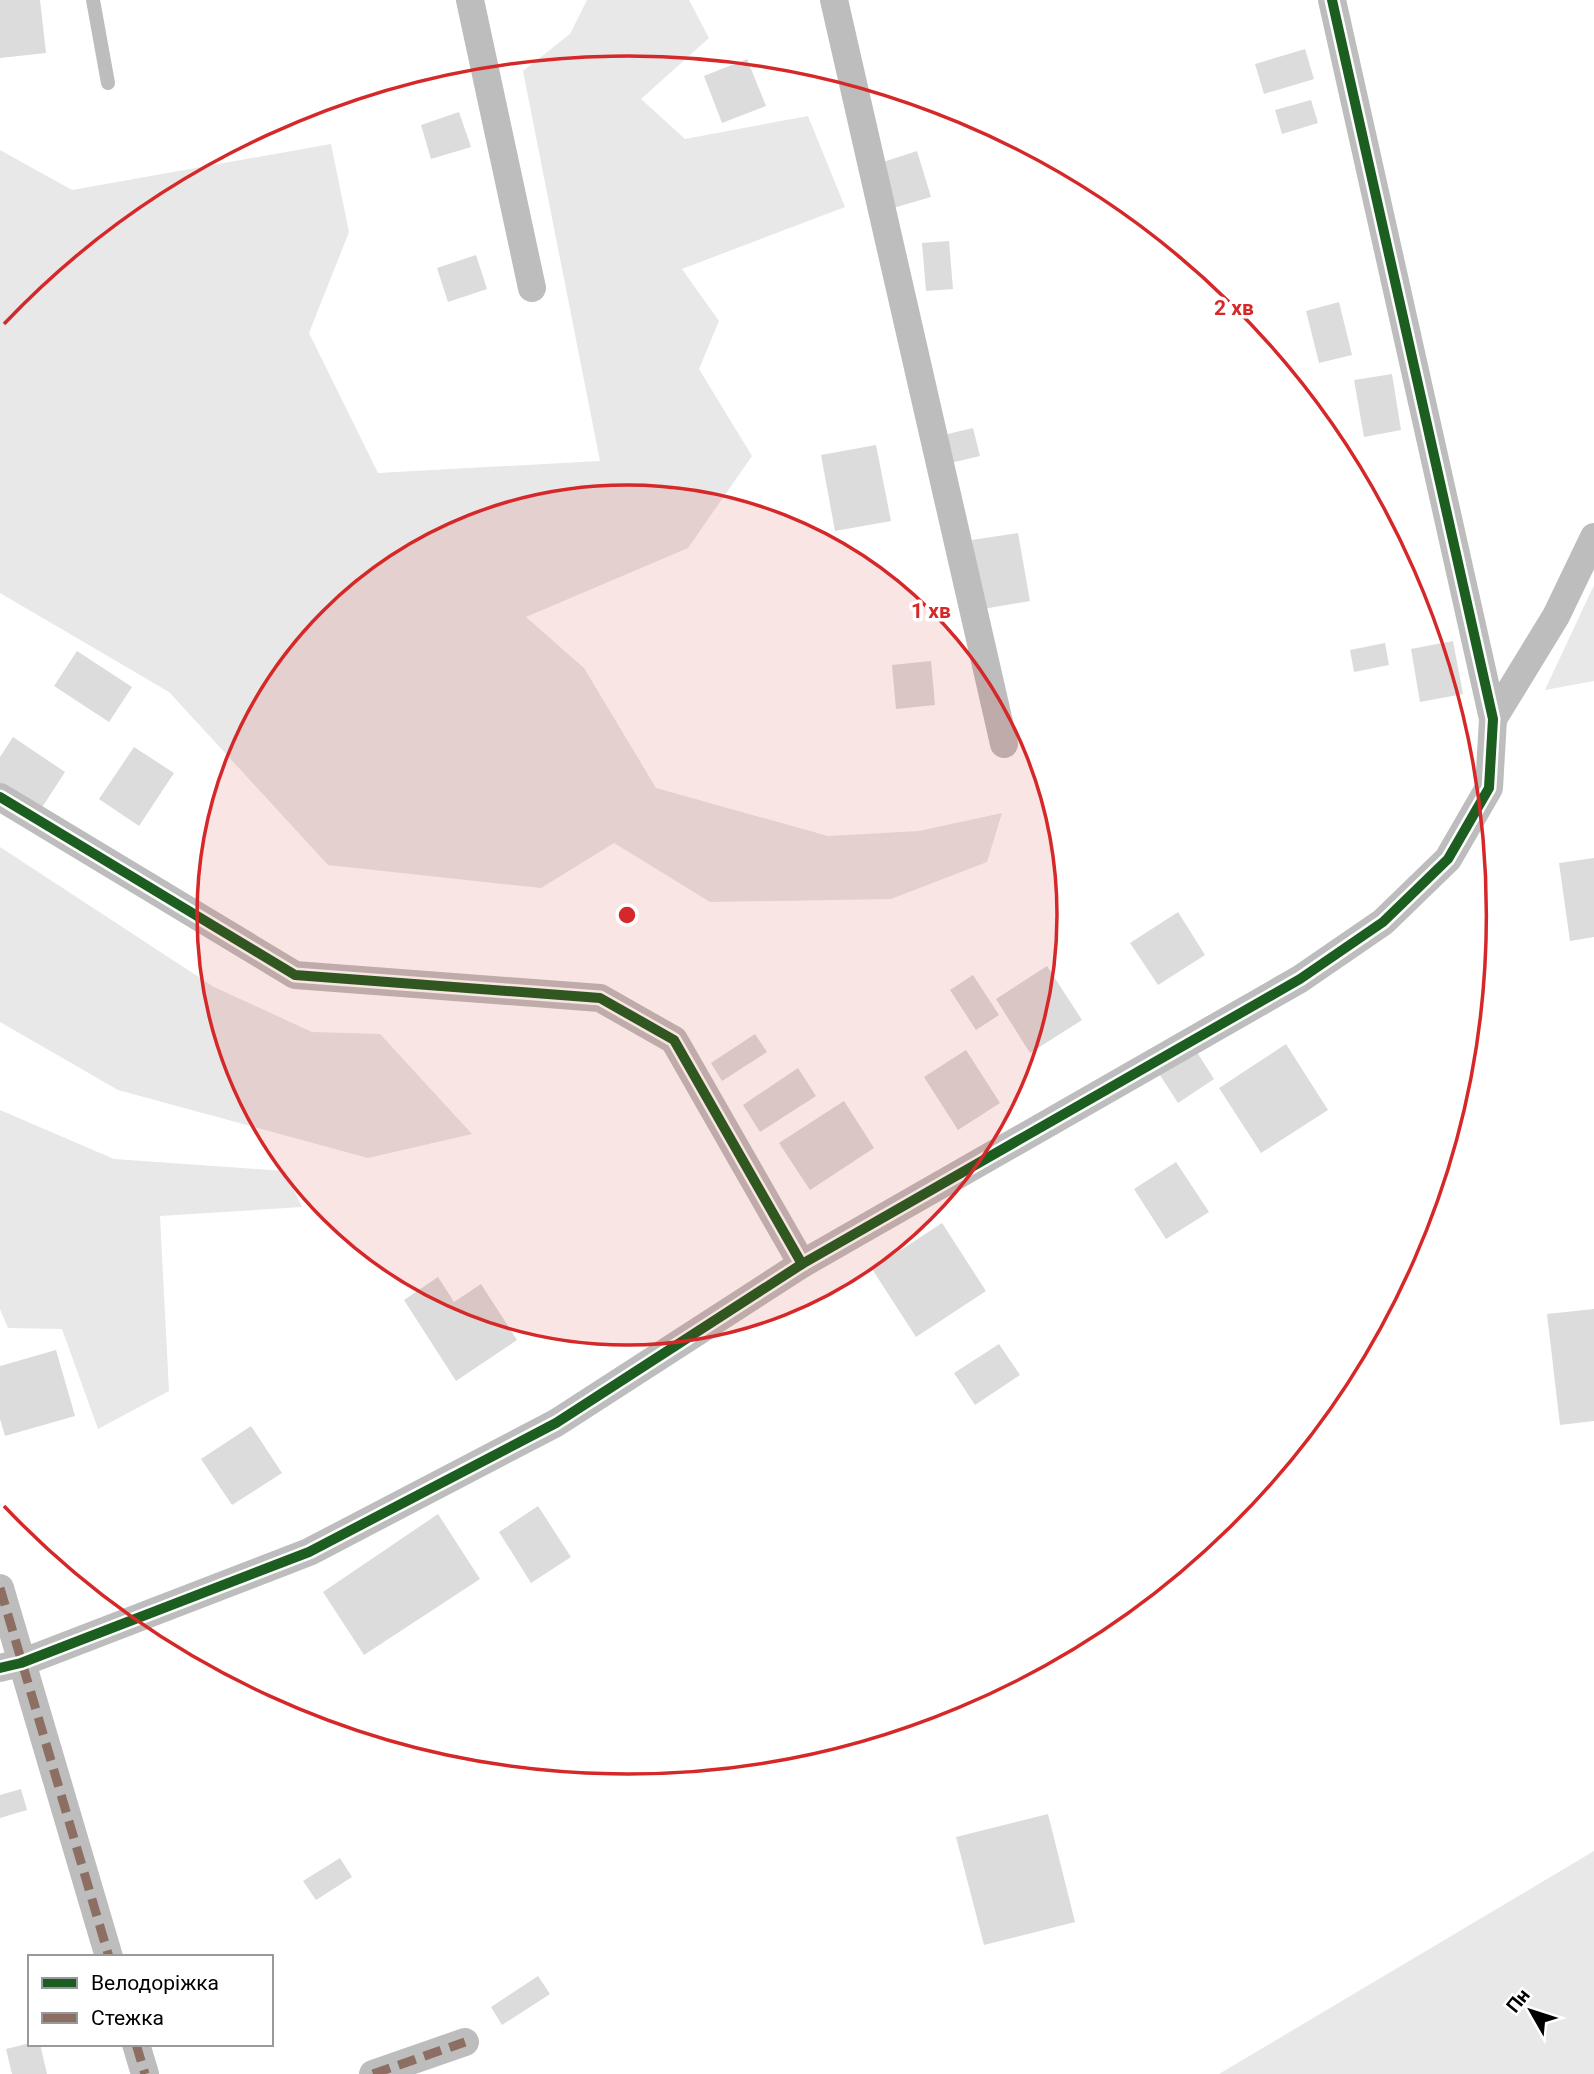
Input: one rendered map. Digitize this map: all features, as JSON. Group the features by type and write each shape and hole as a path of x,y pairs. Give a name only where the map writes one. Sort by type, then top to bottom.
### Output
{"street":[{"path":"470,0 532,288"},
{"path":"834,0 1003,744"},
{"path":"10,1666 309,1552 556,1423 802,1264 1300,979 1383,922 1448,859 1489,788 1493,719 1332,0"},
{"path":"1493,719 1556,616 1594,537"},
{"path":"0,797 295,975 600,998 674,1040 802,1264"},
{"path":"0,1588 10,1666 108,1955"},
{"path":"373,2074 465,2042"},
{"path":"137,2046 145,2074"}],"lane":[{"path":"93,0 108,83"}],"shaded area":[{"path":"587,0 689,0 709,38 641,99 685,139 808,116 845,207 682,269 719,321 699,369 752,456 688,548 526,617 584,668 656,788 828,836 919,831 1002,813 987,862 891,899 710,902 614,843 541,888 328,865 169,692 0,593 0,150 72,190 331,144 349,232 309,333 378,473 600,461 523,71 570,34"},
{"path":"1594,585 1594,681 1545,690"},
{"path":"0,847 214,987 312,1032 380,1034 472,1134 368,1158 118,1090 0,1022"},
{"path":"0,1110 114,1159 285,1171 302,1207 160,1216 169,1391 98,1429 62,1329 8,1328 0,1309"},
{"path":"1594,1851 1594,2074 1219,2074"}],"building":[{"path":"0,0 40,0 46,53 0,58"},
{"path":"1305,49 1314,79 1264,94 1255,64"},
{"path":"747,59 766,106 722,123 704,76"},
{"path":"1311,100 1318,123 1282,134 1275,110"},
{"path":"459,112 471,147 431,159 421,125"},
{"path":"917,151 931,197 893,208 880,163"},
{"path":"949,241 953,289 926,291 922,243"},
{"path":"476,255 487,289 448,302 437,268"},
{"path":"1339,302 1352,355 1319,363 1306,311"},
{"path":"1392,374 1401,430 1364,437 1354,380"},
{"path":"973,428 980,456 942,465 935,437"},
{"path":"876,445 891,521 835,531 821,455"},
{"path":"1018,533 1030,601 983,609 972,540"},
{"path":"1453,641 1463,694 1420,702 1411,649"},
{"path":"1385,643 1389,665 1354,672 1350,650"},
{"path":"77,651 132,687 109,722 54,686"},
{"path":"931,661 935,705 896,709 892,665"},
{"path":"13,737 65,772 39,812 0,786 0,757"},
{"path":"134,747 174,773 139,826 99,799"},
{"path":"1594,858 1594,937 1570,941 1559,863"},
{"path":"1178,912 1205,955 1158,985 1130,943"},
{"path":"1047,966 1082,1020 1030,1053 996,999"},
{"path":"973,975 999,1015 976,1030 950,990"},
{"path":"755,1034 767,1052 722,1081 711,1063"},
{"path":"1286,1044 1328,1110 1261,1153 1219,1088"},
{"path":"1193,1046 1214,1079 1178,1103 1156,1069"},
{"path":"966,1050 1000,1103 958,1130 924,1077"},
{"path":"798,1068 816,1096 760,1132 743,1105"},
{"path":"844,1101 874,1148 810,1190 779,1143"},
{"path":"1176,1162 1209,1212 1166,1239 1134,1189"},
{"path":"942,1223 986,1291 916,1337 872,1269"},
{"path":"438,1277 454,1302 481,1284 517,1340 456,1381 404,1300"},
{"path":"1594,1309 1594,1421 1560,1425 1547,1314"},
{"path":"999,1344 1020,1375 975,1405 954,1373"},
{"path":"56,1350 75,1416 5,1436 0,1419 0,1366"},
{"path":"251,1426 282,1473 232,1505 201,1459"},
{"path":"538,1506 571,1557 531,1583 499,1532"},
{"path":"438,1514 480,1579 364,1655 323,1592"},
{"path":"21,1789 27,1810 0,1818 0,1795"},
{"path":"1048,1814 1075,1922 984,1945 956,1837"},
{"path":"340,1858 352,1877 316,1900 303,1881"},
{"path":"538,1976 550,1994 502,2025 491,2007"},
{"path":"28,2044 28,2046 40,2046 47,2074 12,2074 6,2049"}],"marked path":[{"path":"0,1588 108,1955"},
{"path":"373,2074 465,2042"},
{"path":"137,2046 145,2074"}],"cycle path":[{"path":"0,1668 21,1663 309,1552 556,1423 802,1264 1300,979 1383,922 1448,859 1489,788 1493,719 1332,0"},
{"path":"0,797 295,975 600,998 674,1040 802,1264"}]}
